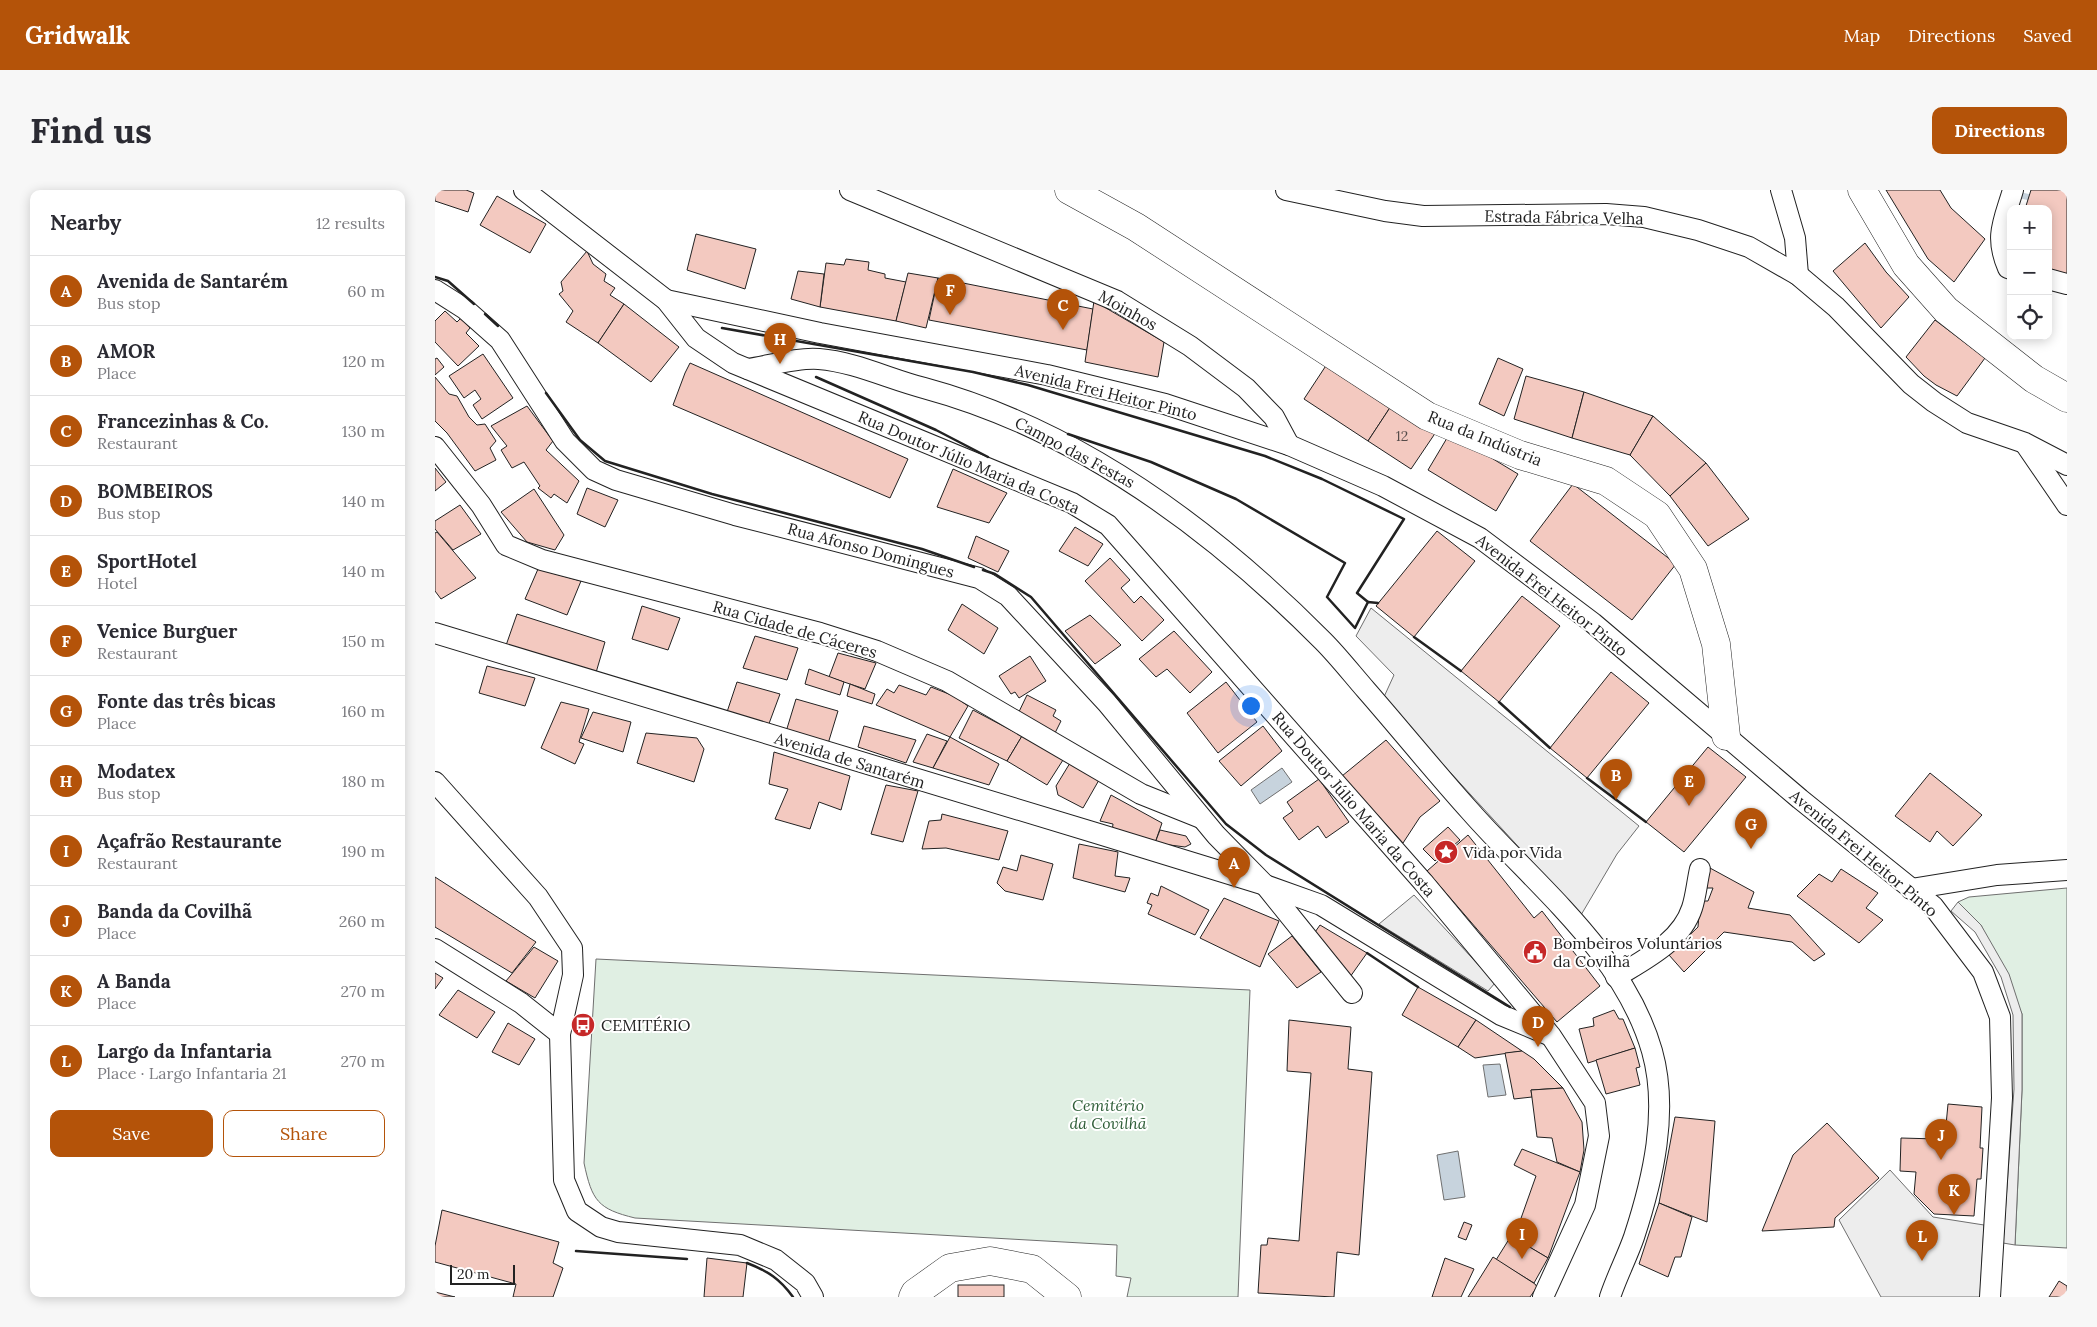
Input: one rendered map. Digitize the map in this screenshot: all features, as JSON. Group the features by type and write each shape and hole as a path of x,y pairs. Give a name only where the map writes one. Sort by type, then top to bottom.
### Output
{"street":[{"path":"524,190 666,300"},
{"name":"Moinhos","path":"851,190 1117,301 1190,346 1246,388 1274,417 1289,445"},
{"name":"Rua da Indústria","path":"1069,190 1136,227 1427,416 1520,455 1607,481 1657,515 1693,569 1716,644 1726,736"},
{"name":"Estrada Fábrica Velha","path":"1286,190 1385,211 1423,216 1606,214 1644,217 1698,230 1749,247 1797,275 1836,307 1911,384 1934,402 1967,423 2025,443 2067,465"},
{"path":"1781,190 1795,238 1797,275"},
{"path":"1862,190 1906,265 1946,310 2034,379 2064,391"},
{"path":"2007,266 2001,253 2000,232 2011,198"},
{"path":"2052,280 2067,284"},
{"name":"Rua Afonso Domingues","path":"435,290 465,309 500,340 565,440 594,470 616,480 735,515 979,578 1008,596 1107,703 1216,835 1265,885"},
{"name":"Rua Doutor Júlio Maria da Costa","path":"666,300 696,338 733,363 1072,503 1108,526 1423,882 1551,1036 1595,1103 1599,1136 1585,1205 1543,1297"},
{"name":"Avenida Frei Heitor Pinto","path":"666,300 821,333 1047,375 1165,404 1289,445 1383,486 1481,538 1593,623 1726,736 1933,906 1983,972 2000,1017 2002,1098 1989,1297"},
{"name":"Campo das Festas","path":"748,369 815,358 843,362 898,381 950,395 1048,434 1138,486 1226,551 1325,642 1471,812 1583,932 1616,976 1635,1007 1652,1053 1658,1091 1658,1129 1655,1158 1634,1238 1610,1297"},
{"path":"2025,443 2067,505"},
{"name":"Rua Cidade de Cáceres","path":"435,447 481,505 506,545 542,560 820,633 877,652 947,681 1141,794 1203,819"},
{"name":"Avenida de Santarém","path":"435,633 1265,885 1321,904 1501,1015 1551,1036"},
{"path":"435,782 538,897 572,948 573,976 560,1034 564,1180 577,1211 601,1227 618,1232 740,1245 776,1260 805,1283 813,1297"},
{"path":"1616,976 1652,955 1682,930 1693,907 1700,869"},
{"path":"1911,889 1997,875 2067,870"},
{"path":"1265,885 1352,993"},
{"path":"435,949 521,1003 560,1034"},
{"path":"913,1297 915,1293 950,1268 990,1261 1032,1269 1067,1297"}],"green space":[{"path":"2067,888 2067,1248 2015,1245 2022,1090 2022,1014 1981,925 1958,902 1969,897"},
{"name":"Cemitério da Covilhã","path":"596,959 1250,990 1238,1297 1127,1297 1131,1278 1116,1276 1117,1245 635,1218 605,1207 594,1195 584,1163"}],"shaded area":[{"path":"1371,608 1639,826 1617,854 1581,915 1383,699 1394,675 1356,636"},
{"path":"1282,768 1292,782 1260,804 1251,790"},
{"path":"1414,895 1495,983 1488,991 1379,924"},
{"path":"1958,902 1981,925 2009,974 2022,1014 2022,1090 2015,1245 2003,1243 2014,1089 2013,1015 2001,977 1975,932 1951,911"},
{"path":"1500,1064 1506,1095 1488,1097 1483,1065"},
{"path":"1458,1151 1465,1197 1444,1200 1437,1155"},
{"path":"1890,1170 1933,1217 1984,1225 1980,1297 1881,1297 1839,1220"}],"building":[{"path":"435,190 466,190 474,193 468,212 435,201"},
{"path":"1886,190 1940,190 1951,208 1985,239 1954,282 1928,259"},
{"path":"2031,190 2067,190 2067,276 2052,273 2052,205 2026,205"},
{"path":"497,196 546,224 530,253 480,225"},
{"path":"696,234 756,249 745,289 687,270"},
{"path":"1865,243 1886,272 1909,297 1881,328 1833,271"},
{"path":"587,251 593,264 606,274 604,281 615,288 610,295 624,304 598,343 566,322 573,311 559,294 563,291 561,282"},
{"path":"846,259 869,262 868,270 885,274 885,278 906,282 896,321 820,307 826,263 844,265"},
{"path":"798,271 824,274 820,307 791,299"},
{"path":"908,273 938,278 926,328 896,321"},
{"path":"938,278 1093,309 1087,350 929,320"},
{"path":"1094,301 1164,342 1158,377 1085,362"},
{"path":"624,304 679,347 651,382 598,343"},
{"path":"445,311 457,322 461,318 470,328 466,333 479,346 458,366 435,342 435,321"},
{"path":"1935,320 1985,358 1957,396 1924,376 1906,357"},
{"path":"483,354 513,398 482,419 473,405 481,399 475,390 464,398 449,376"},
{"path":"437,358 444,367 435,375 435,359"},
{"path":"1498,358 1523,369 1504,416 1479,404"},
{"path":"1329,361 1393,403 1368,441 1304,399"},
{"path":"690,363 908,459 890,498 673,405"},
{"path":"1526,376 1584,392 1572,438 1514,419"},
{"path":"435,377 449,394 457,396 469,417 477,425 485,424 496,441 490,448 496,460 475,471 447,433 435,421"},
{"path":"1584,392 1653,416 1630,455 1572,438"},
{"path":"1393,403 1436,432 1411,469 1368,441"},
{"path":"527,406 553,441 546,450 579,481 567,503 554,494 551,498 538,488 540,486 524,462 512,468 501,450 507,446 491,426"},
{"path":"1653,416 1706,463 1670,496 1630,455"},
{"path":"1450,433 1518,474 1496,511 1428,470"},
{"path":"1706,463 1749,519 1708,546 1670,496"},
{"path":"435,468 446,482 435,491"},
{"path":"953,469 1007,493 989,523 937,507"},
{"path":"1573,484 1676,564 1632,620 1530,541"},
{"path":"587,488 618,500 605,527 577,514"},
{"path":"534,489 564,535 555,550 527,542 501,512"},
{"path":"460,505 481,534 453,550 435,529 435,521"},
{"path":"1075,527 1103,544 1088,566 1059,551"},
{"path":"1437,531 1475,561 1414,637 1376,606"},
{"path":"437,532 476,578 441,599 435,591 435,533"},
{"path":"976,536 1009,551 998,572 968,558"},
{"path":"1110,558 1130,580 1121,588 1134,603 1141,596 1164,620 1142,641 1085,581"},
{"path":"538,569 581,581 567,615 525,599"},
{"path":"1522,596 1560,626 1499,702 1461,671"},
{"path":"962,604 998,628 984,654 948,630"},
{"path":"642,606 680,618 668,650 632,639"},
{"path":"517,614 605,642 595,676 503,654"},
{"path":"1090,615 1121,645 1095,664 1065,631"},
{"path":"1174,631 1212,672 1190,693 1167,669 1156,677 1139,659"},
{"path":"755,636 798,648 787,680 743,668"},
{"path":"838,653 876,663 865,689 829,677"},
{"path":"1030,656 1046,681 1019,698 1015,692 1011,694 999,676"},
{"path":"487,666 535,678 525,706 479,693"},
{"path":"809,669 844,682 840,695 805,684"},
{"path":"1611,672 1649,703 1587,778 1550,748"},
{"path":"737,682 780,694 767,729 725,718"},
{"path":"1226,682 1257,722 1218,753 1187,713"},
{"path":"850,684 875,694 872,704 847,696"},
{"path":"899,685 926,695 931,687 954,696 968,706 950,737 876,705 887,689 894,693"},
{"path":"1027,695 1056,710 1053,716 1061,721 1053,737 1016,718"},
{"path":"796,699 838,711 827,747 785,735"},
{"path":"561,702 589,709 579,742 584,744 575,764 541,748"},
{"path":"973,710 1022,736 1007,761 959,738"},
{"path":"593,712 631,722 623,752 581,738"},
{"path":"864,726 916,740 906,763 858,747"},
{"path":"1263,726 1282,751 1241,786 1219,761"},
{"path":"646,733 697,738 704,749 694,782 637,763"},
{"path":"927,734 947,741 933,768 913,762"},
{"path":"1022,736 1063,760 1047,785 1007,761"},
{"path":"950,737 999,764 989,785 933,768"},
{"path":"1386,740 1440,801 1420,817 1403,843 1342,776"},
{"path":"1708,747 1746,777 1684,852 1646,822"},
{"path":"774,752 850,776 841,810 819,802 810,829 775,819 788,789 769,784"},
{"path":"1070,763 1099,780 1083,808 1058,795 1056,786"},
{"path":"1930,773 1982,815 1953,846 1937,831 1930,842 1895,816"},
{"path":"1319,779 1349,822 1326,838 1318,826 1299,840 1283,818 1293,811 1287,802"},
{"path":"886,785 918,791 903,842 871,834"},
{"path":"1111,795 1162,823 1155,843 1112,832 1113,824 1100,821"},
{"path":"942,814 1008,831 999,860 946,848 922,849 929,821 941,820"},
{"path":"1448,827 1460,840 1435,861 1423,849"},
{"path":"1160,830 1186,836 1191,844 1185,847 1155,843"},
{"name":"Bombeiros Voluntários da Covilhã","path":"1468,835 1534,918 1542,911 1600,986 1557,1022 1427,871"},
{"path":"1079,844 1118,852 1115,876 1130,878 1125,892 1073,878"},
{"path":"1021,855 1053,864 1043,900 1005,891 997,883 1003,867 1017,871"},
{"path":"1710,868 1754,892 1748,908 1790,915 1825,954 1814,961 1792,942 1724,932 1684,972 1669,955 1698,927 1700,901 1708,901 1713,888 1704,888"},
{"path":"1841,869 1878,893 1866,908 1883,920 1859,943 1797,896 1819,874 1832,882"},
{"path":"435,877 536,942 512,973 435,927"},
{"path":"1161,886 1209,910 1195,935 1148,914 1152,905 1147,903 1151,893 1158,896"},
{"path":"1224,898 1279,921 1260,967 1200,938"},
{"path":"1320,925 1367,953 1350,977 1313,935"},
{"path":"1292,936 1321,972 1297,988 1268,954"},
{"path":"534,947 558,961 535,998 506,981"},
{"path":"435,973 443,978 435,989"},
{"path":"1418,987 1476,1020 1458,1047 1402,1015"},
{"path":"458,990 495,1012 477,1038 439,1015"},
{"path":"1614,1010 1619,1019 1623,1019 1635,1048 1588,1063 1579,1029 1594,1026 1593,1018"},
{"path":"1289,1020 1351,1027 1348,1069 1372,1072 1359,1255 1337,1252 1334,1297 1258,1293 1261,1245 1267,1245 1268,1238 1299,1241 1311,1073 1287,1071"},
{"path":"1476,1020 1522,1051 1475,1058 1458,1047"},
{"path":"508,1023 535,1039 519,1065 492,1052"},
{"path":"1635,1048 1640,1067 1636,1068 1640,1085 1606,1094 1596,1060"},
{"path":"1522,1051 1534,1059 1563,1088 1531,1090 1532,1097 1514,1099 1505,1053"},
{"path":"1563,1088 1582,1122 1584,1150 1580,1172 1557,1162 1552,1138 1537,1137 1531,1090"},
{"path":"1948,1104 1982,1107 1980,1148 1983,1148 1981,1179 1977,1179 1974,1216 1934,1214 1914,1194 1916,1172 1900,1171 1901,1138 1937,1139 1938,1125 1946,1125"},
{"path":"1675,1117 1715,1121 1707,1222 1659,1203"},
{"path":"1827,1123 1879,1178 1835,1218 1834,1227 1762,1231 1793,1155"},
{"path":"1522,1149 1580,1172 1548,1258 1514,1238 1536,1176 1514,1165"},
{"path":"1659,1203 1692,1217 1681,1257 1675,1257 1668,1277 1639,1264"},
{"path":"442,1210 559,1242 553,1263 563,1268 553,1297 513,1297 516,1284 435,1262 435,1246"},
{"path":"1464,1222 1472,1225 1466,1240 1458,1237"},
{"path":"1511,1236 1548,1258 1534,1283 1496,1260"},
{"path":"1493,1257 1535,1284 1537,1287 1530,1297 1468,1297"},
{"path":"707,1258 747,1263 743,1297 704,1297"},
{"path":"1445,1258 1474,1269 1461,1297 1432,1297"},
{"path":"2059,1281 2067,1286 2067,1297 2049,1297"},
{"path":"958,1285 1004,1285 1004,1297 958,1297"},
{"path":"435,1292 455,1297 435,1297"}],"waterway":[{"path":"2015,194 2028,197"}],"wall":[{"path":"435,277 448,281 474,304"},
{"path":"485,314 498,326"},
{"path":"722,328 973,372 1028,385 1265,456 1322,479 1404,519 1357,593 1368,602"},
{"path":"816,377 936,430 988,457"},
{"path":"546,393 580,440 605,461 712,494 922,549 974,567"},
{"path":"1068,434 1151,462 1236,499 1345,563 1327,597 1355,628 1368,602 1378,603"},
{"path":"983,570 995,574 1031,597 1226,824 1266,855 1510,1007"},
{"path":"1414,637 1461,671"},
{"path":"1499,702 1550,748"},
{"path":"1587,778 1646,822"},
{"path":"1367,953 1418,987"},
{"path":"576,1251 687,1259"},
{"path":"747,1263 773,1276 793,1297"}],"place":[{"name":"Venice Burguer","path":"950,315"},
{"name":"Francezinhas & Co.","path":"1063,330"},
{"name":"Modatex","path":"780,364"},
{"name":"AMOR","path":"1616,800"},
{"name":"SportHotel","path":"1689,806"},
{"name":"Fonte das três bicas","path":"1751,849"},
{"name":"Vida por Vida","path":"1446,852"},
{"name":"Avenida de Santarém","path":"1234,888"},
{"name":"Bombeiros Voluntários da Covilhã","path":"1535,952"},
{"name":"CEMITÉRIO","path":"583,1025"},
{"name":"BOMBEIROS","path":"1538,1047"},
{"name":"Banda da Covilhã","path":"1941,1160"},
{"name":"A Banda","path":"1954,1215"},
{"name":"Açafrão Restaurante","path":"1522,1259"},
{"name":"Largo da Infantaria","path":"1922,1261"}]}
